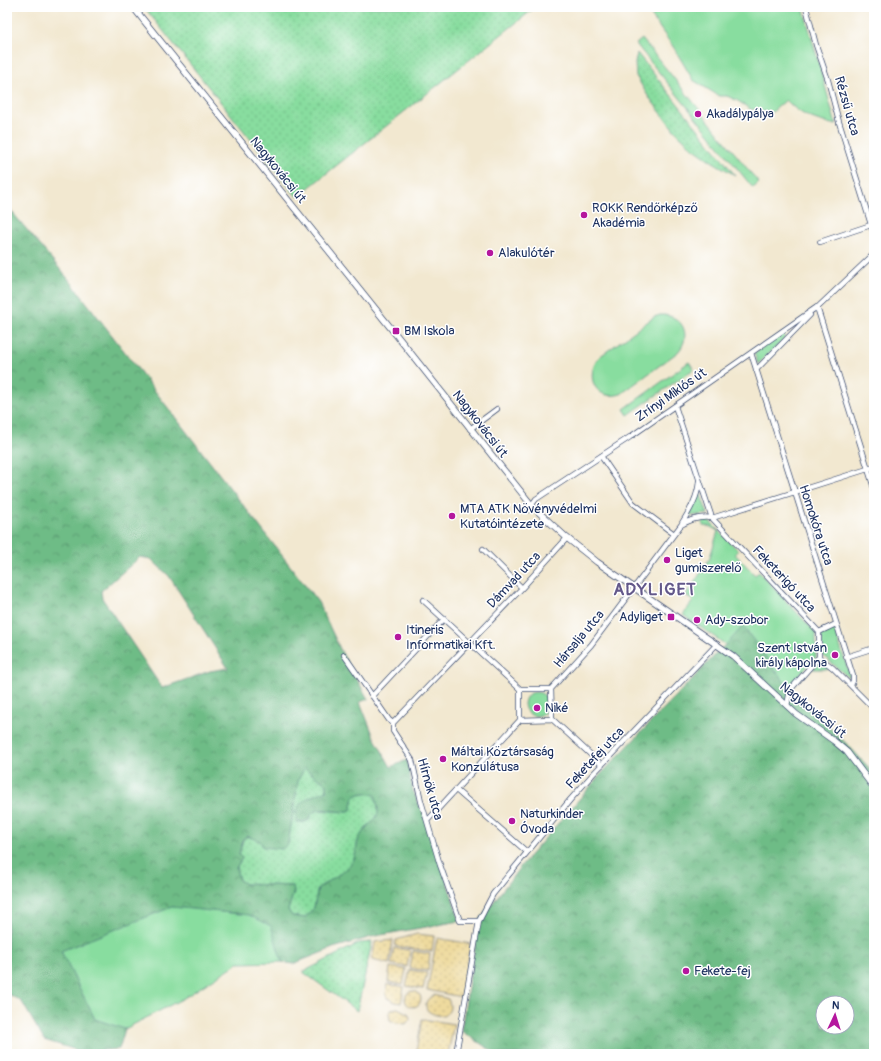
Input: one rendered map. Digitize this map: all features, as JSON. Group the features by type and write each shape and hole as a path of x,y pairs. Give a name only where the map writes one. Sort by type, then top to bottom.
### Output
{"street":[{"name":"Nagykovácsi út","path":"133,7 470,428 529,508 597,562 636,586 743,664 803,720 841,747 854,760 874,788"},
{"name":"Rézsű utca","path":"806,7 839,122 874,234"},
{"path":"820,242 871,225"},
{"name":"Zrínyi Miklós út","path":"756,370 817,307 874,254"},
{"path":"817,307 874,488"},
{"name":"Zrínyi Miklós út","path":"529,508 536,499 675,406 817,307"},
{"name":"Homokóra utca","path":"751,353 846,657 853,681 851,686"},
{"name":"Feketerigó utca","path":"675,406 712,518 819,632"},
{"path":"470,428 496,409"},
{"path":"601,456 633,503 674,534"},
{"path":"681,525 691,519 698,517 712,518 874,467"},
{"name":"Hársalja utca","path":"551,689 591,645 681,525 695,501 699,478"},
{"name":"Dámvad utca","path":"393,723 522,588 567,538"},
{"path":"482,549 522,588"},
{"path":"423,600 520,690 551,689 552,719"},
{"path":"372,696 444,619"},
{"path":"787,706 790,690 819,657 819,632 836,624"},
{"name":"Feketefej utca","path":"456,1054 479,921 493,894 570,800 717,644"},
{"path":"846,657 874,648"},
{"name":"Hírnök utca","path":"344,654 389,720 393,723 393,730 412,760 421,801 440,865 460,921 479,921"},
{"path":"819,657 833,668 874,709"},
{"path":"427,821 520,720 520,690"},
{"path":"520,720 552,719 602,765"},
{"path":"456,790 528,852"}],"green space":[{"path":"144,7 536,7 297,197"},
{"path":"645,7 803,7 836,125 808,117 786,100 771,113 750,109 727,96 719,96 693,80 674,48"},
{"name":"Akadálypálya","path":"642,39 759,183 753,188 636,44"},
{"path":"637,53 735,175 693,148 675,131 648,96 636,76 635,63"},
{"path":"7,206 70,281 318,602 342,653 368,699 360,702 374,737 391,767 407,760 413,791 427,821 460,921 375,936 333,948 293,964 282,962 270,926 249,915 172,907 61,951 95,1019 125,1029 119,1049 83,1052 44,1040 22,1002 7,993","holes":["140,557 151,559 169,576 228,668 210,671 162,688 102,598 101,591","304,768 327,785 326,791 309,798 300,805 297,809 297,822 308,820 312,813 318,810 351,810 354,797 364,793 375,795 378,810 376,818 359,837 352,863 338,875 318,888 314,908 305,918 292,916 288,910 294,891 292,886 245,884 239,880 236,868 242,858 239,855 242,840 247,836 260,841 263,847 282,849 288,844 298,781"]},
{"path":"660,315 674,318 683,327 685,339 678,352 621,394 604,394 599,391 595,386 592,372 599,357 654,317"},
{"path":"783,333 785,338 758,364 754,353"},
{"path":"689,362 694,369 628,415 624,409"},
{"path":"700,493 708,514 689,516 699,494"},
{"path":"703,520 707,520 711,523 738,550 735,554 755,575 759,572 816,633 816,657 788,687 743,626 726,645 683,615 693,601 686,595 710,557 718,531 711,527 703,526"},
{"path":"743,626 790,690 848,745 874,773 874,1054 497,1054 461,1031 479,921 520,867 602,773"},
{"path":"834,628 850,676 849,677 821,654 821,635"},
{"path":"821,661 831,669 813,669"},
{"path":"536,692 545,695 548,704 545,713 536,716 527,713 524,704 527,695"},
{"path":"304,767 327,784 326,791 308,798 303,823 309,820 312,813 318,810 345,812 351,810 354,797 362,793 375,795 378,810 378,815 376,818 359,837 352,863 338,875 318,888 314,908 305,918 292,916 288,910 294,892 292,886 245,884 239,880 236,868 242,858 239,855 243,840 247,836 260,841 288,844 298,781"},
{"path":"172,907 249,915 271,926 282,962 238,963 184,998 125,1029 95,1019 61,951"},
{"path":"372,942 357,1011 303,972 359,943"}],"sand":[{"path":"417,934 434,936 432,952 395,946 396,940"},
{"path":"437,938 471,944 461,997 427,990"},
{"path":"393,940 389,964 372,960 375,942"},
{"path":"394,948 410,950 407,967 391,964"},
{"path":"413,951 430,954 428,971 410,968"},
{"path":"390,967 406,969 403,985 388,982"},
{"path":"410,970 427,973 423,989 406,986"},
{"path":"388,984 404,987 401,1003 387,998 386,993"},
{"path":"413,991 420,996 421,999 416,1006 413,1007 406,1002 405,999 410,992"},
{"path":"434,995 448,999 450,1009 445,1015 436,1015 427,1010 427,1001"},
{"path":"398,1008 409,1014 410,1019 406,1024 396,1023 390,1020 389,1014 392,1009"},
{"path":"422,1019 454,1024 448,1054 421,1054 416,1051"}],"place":[{"name":"Akadálypálya","path":"698,114"},
{"name":"ROKK Rendőrképző Akadémia","path":"584,215"},
{"name":"Alakulótér","path":"490,253"},
{"name":"BM Iskola","path":"396,331"},
{"name":"MTA ATK Növényvédelmi Kutatóintézete","path":"452,516"},
{"name":"Liget gumiszerelő","path":"667,560"},
{"name":"Adyliget","path":"671,617"},
{"name":"Ady-szobor","path":"697,620"},
{"name":"Itineris Informatikai Kft.","path":"398,637"},
{"name":"Szent István király kápolna","path":"835,655"},
{"name":"Niké","path":"537,708"},
{"name":"Máltai Köztársaság Konzulátusa","path":"443,759"},
{"name":"Naturkinder Óvoda","path":"512,821"},
{"name":"Fekete-fej","path":"686,971"}],"district":[{"name":"ADYLIGET","path":"655,589"}]}
